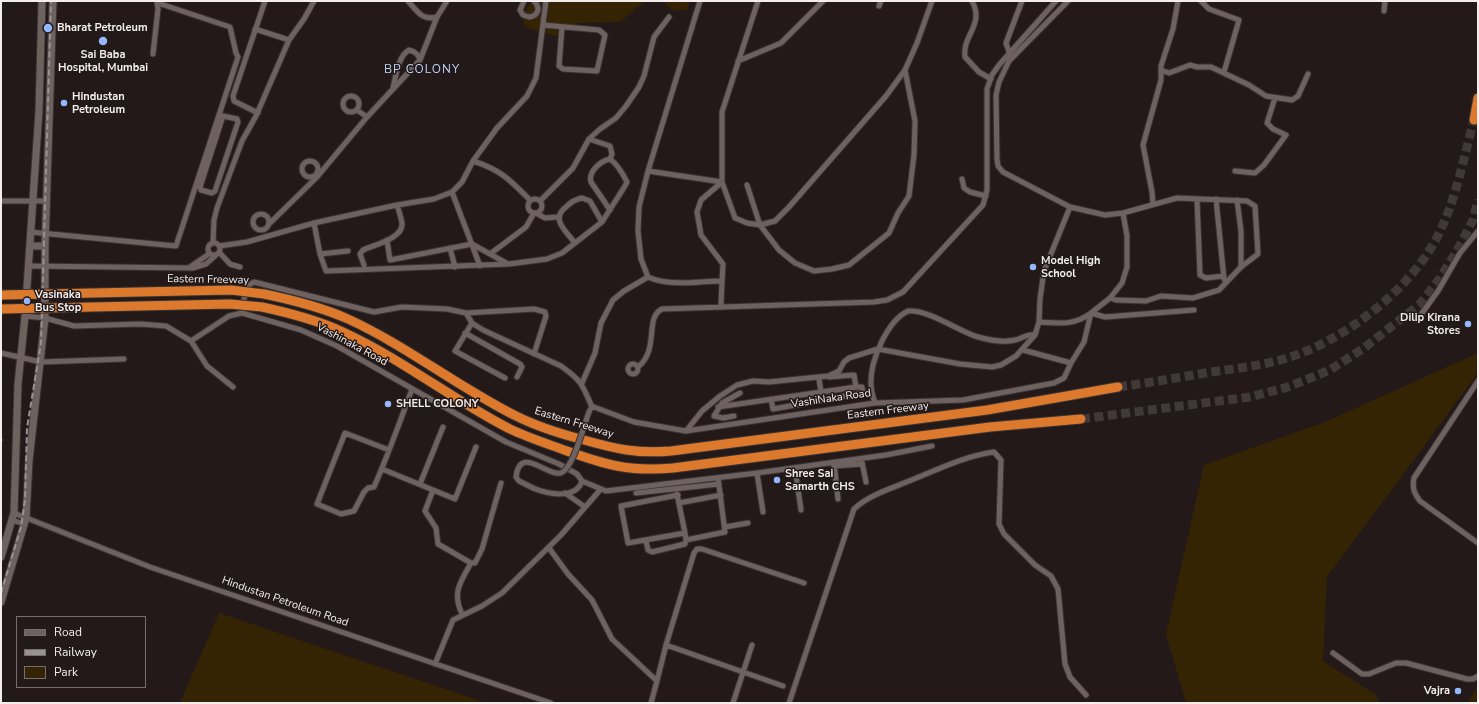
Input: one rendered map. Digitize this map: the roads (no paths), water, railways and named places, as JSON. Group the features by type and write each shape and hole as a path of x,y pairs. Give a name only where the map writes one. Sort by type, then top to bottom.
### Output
{"highway":[{"path":"1474,120 1478,98"},
{"name":"Eastern Freeway","path":"1,295 231,290 264,294 321,308 348,319 416,355 500,408 536,425 557,433 628,452 671,451 979,411 1118,388"},
{"path":"1,308 230,304 262,307 309,319 343,332 409,367 493,420 518,432 605,465 643,470 673,468 990,427 1081,419"}],"main road":[{"path":"1,557 13,517 18,384 22,358 33,201 34,163 39,110 42,1"},
{"path":"1,602 25,521 29,461 45,318 44,266 53,1"},
{"path":"42,40 52,39"},
{"path":"40,82 51,78"},
{"path":"39,110 50,111"},
{"path":"34,163 48,163"},
{"path":"30,246 45,246"}],"street":[{"path":"258,113 233,99 264,1"},
{"path":"214,243 214,220 217,208 242,141 258,113 289,40 304,19 314,1"},
{"path":"408,1 422,16 427,18 437,17"},
{"path":"247,242 262,230 267,228 270,223 316,176 367,117 420,60 437,17 447,1"},
{"path":"524,1 520,6 521,12 526,17 532,17 543,22 562,27 599,30 604,33 605,35 597,71 563,69 559,66 562,27"},
{"path":"214,243 219,246 247,242 314,223 397,205 434,199 452,192 462,182 473,161 497,128 527,96 533,87 536,78 546,1 535,2 538,10 532,17"},
{"path":"700,1 648,171 639,207 638,231 641,259 648,277 659,282 673,283 722,281"},
{"path":"758,1 722,112 722,182 735,218 747,223 760,225 774,221 789,207 886,96 905,70 917,43 932,1"},
{"path":"738,61 781,43 823,1"},
{"path":"972,1 977,10 975,22 967,42 965,57 979,72 991,79"},
{"path":"1009,52 1006,42 1022,1"},
{"path":"638,367 643,362 651,346 652,321 658,311 662,308 874,302 887,300 903,292 983,205 986,196 986,100 991,79 1009,52 1056,1"},
{"path":"1068,1 1009,61 999,82 996,95 998,166 1007,174 1070,207 1105,215 1123,213 1177,198 1248,201 1255,206 1258,252 1256,256 1241,267 1218,290 1188,299 1161,296 1146,301 1116,300 1110,298"},
{"path":"1152,204 1152,192 1143,145 1161,80 1161,70 1173,29 1178,1"},
{"path":"1201,1 1209,9 1239,20 1224,72"},
{"path":"1384,11 1385,1"},
{"path":"30,232 45,232 176,246 238,57 230,27 157,2 153,54"},
{"path":"540,201 573,168 590,139 622,112 639,87 644,76 654,37 669,17"},
{"path":"255,29 289,40"},
{"path":"392,90 402,56 410,50 418,54 420,60"},
{"path":"1161,70 1169,73 1190,65 1197,67 1211,67 1224,72 1266,96 1288,100 1295,99 1308,74"},
{"path":"747,185 760,225 779,250 795,263 814,271 849,265 889,233 898,213 909,196 914,155 915,121 905,70"},
{"path":"41,74 51,78"},
{"path":"1235,170 1255,173 1286,135 1273,129 1267,123 1275,98"},
{"path":"357,110 367,117"},
{"path":"223,116 238,120 232,138 214,191 201,190 200,187 223,116"},
{"path":"232,138 242,141"},
{"path":"590,139 610,146 612,154 610,159"},
{"path":"226,158 235,160"},
{"path":"314,223 320,254 326,271 480,266 548,259 562,253 602,222 610,210 626,182 614,162 610,159"},
{"path":"610,159 605,160 591,173 589,177 610,210"},
{"path":"473,161 493,168 505,175 530,200"},
{"path":"648,171 722,182"},
{"path":"962,179 964,188 970,192 986,196"},
{"path":"721,306 723,264 701,235 698,212 702,200 722,182"},
{"path":"452,192 480,266"},
{"path":"575,243 558,217 559,212 569,204 582,198 590,201 602,222"},
{"path":"530,200 536,199 540,201"},
{"path":"1197,199 1200,275 1206,278 1224,276"},
{"path":"1216,199 1225,284"},
{"path":"530,200 527,204 528,209 545,218 558,217"},
{"path":"1237,200 1241,231 1241,267"},
{"path":"1,201 47,201"},
{"path":"490,254 530,223 535,213 541,208 540,201"},
{"path":"364,265 360,254 363,250 397,236 403,225 397,205"},
{"path":"686,431 702,411 736,385 753,381 769,382 828,376 839,371 844,362 849,358 878,349 960,364 992,367 1001,365 1023,350 1035,335 1039,322 1040,299 1044,271 1070,207"},
{"path":"1039,322 1066,323 1082,321 1110,298 1122,283 1127,267 1128,236 1123,213"},
{"path":"262,230 255,227 253,222 255,217 260,214 265,215 269,218 270,223"},
{"path":"1417,320 1438,291 1460,253 1478,231"},
{"path":"387,240 392,270"},
{"path":"212,255 207,250 208,246 214,243"},
{"path":"390,260 472,244 509,264"},
{"path":"219,246 220,252 230,264 240,267"},
{"path":"450,248 455,267"},
{"path":"320,254 348,251"},
{"path":"28,266 190,267 220,252"},
{"path":"582,383 595,353 600,323 613,300 624,291 648,277"},
{"path":"191,341 229,316 242,313 246,287 254,282 374,312 402,307 447,310 466,313 534,309 544,312 546,316 534,354"},
{"path":"1091,314 1105,317 1194,310"},
{"path":"875,403 871,388 872,364 878,349 893,324 904,313 911,311 937,318 977,337 1003,342 1015,340 1031,334 1035,335"},
{"name":"Vashinaka Road","path":"242,313 302,330 337,346 506,442 559,464 577,474 582,481 600,490"},
{"path":"466,313 472,323 496,336 561,366 582,383 591,410 572,460 565,470 562,472 552,473 533,463 523,464 519,467 516,477 518,481 533,488 555,494 565,494 575,489 582,481"},
{"name":"VashiNaka Road","path":"591,410 634,422 686,431 875,403 963,400 1054,383 1064,378 1084,342 1091,314"},
{"path":"25,316 45,318 74,326 140,324 166,326 191,341 207,366 233,387"},
{"path":"472,323 456,349 456,352 505,378"},
{"path":"465,333 520,364 522,367 518,377"},
{"path":"1023,350 1071,363"},
{"path":"1,353 41,362 124,359"},
{"path":"810,380 853,374 856,387"},
{"path":"819,379 821,392"},
{"path":"1478,381 1414,478 1412,485 1415,494 1420,501 1478,543"},
{"path":"718,407 861,386 862,389 871,388"},
{"path":"389,450 345,433 317,504 341,514 354,511 364,492 368,488 374,487 382,469 412,389"},
{"path":"775,409 861,395 862,389"},
{"path":"734,416 714,416 718,407 722,403 740,393"},
{"path":"771,399 772,408 775,409 776,418"},
{"path":"833,400 835,409"},
{"path":"728,417 729,425"},
{"path":"420,484 443,427"},
{"path":"435,664 452,620 462,614 482,606 502,593 549,548 600,490 606,491 862,461 932,446"},
{"path":"382,469 455,499 476,447"},
{"path":"789,703 854,509 870,497 954,463 981,454 994,452 1001,460 999,524 1004,534 1035,565 1055,582 1058,589 1065,664 1070,677 1086,695"},
{"path":"862,461 866,482"},
{"path":"834,464 838,499"},
{"path":"795,468 801,510"},
{"path":"757,473 763,512"},
{"path":"686,540 725,532 718,478"},
{"path":"462,614 458,606 458,586 471,563 475,563 482,549 501,483"},
{"path":"636,493 719,484"},
{"path":"646,541 648,550 652,552 685,544 686,540 676,489"},
{"path":"433,490 425,511 436,528 438,544 471,563"},
{"path":"565,494 585,507"},
{"path":"678,495 621,506 628,542 630,544 685,534"},
{"path":"679,503 721,496"},
{"name":"Hindustan Petroleum Road","path":"13,517 150,567 551,703"},
{"path":"725,527 748,523"},
{"path":"549,548 568,574 592,600 612,638 656,681"},
{"path":"651,703 666,645 694,553 697,549 702,549 804,583"},
{"path":"666,645 744,671 783,686"},
{"path":"733,703 752,645"},
{"path":"1333,653 1362,674 1369,674 1396,663 1406,663 1467,679 1473,679 1478,676"}],"tunnel":[{"path":"1118,387 1252,366 1280,360 1302,353 1325,343 1368,315 1389,298 1407,280 1435,241 1448,213 1474,120"},
{"path":"1081,419 1250,397 1288,387 1330,370 1364,348 1420,304 1440,278 1457,251 1473,220 1478,200"}],"railway":[{"path":"1,593 21,527 25,500 27,428 41,343 51,1"}],"place":[{"name":"Bharat Petroleum","path":"48,28"},
{"name":"Sai Baba Hospital, Mumbai","path":"103,41"},
{"name":"Hindustan Petroleum","path":"64,103"},
{"name":"Model High School","path":"1033,267"},
{"name":"Vasinaka Bus Stop","path":"27,301"},
{"name":"Dilip Kirana Stores","path":"1468,324"},
{"name":"SHELL COLONY","path":"388,404"},
{"name":"Shree Sai Samarth CHS","path":"777,480"},
{"name":"Vajra","path":"1458,691"}],"district":[{"name":"BP COLONY","path":"422,70"}]}
